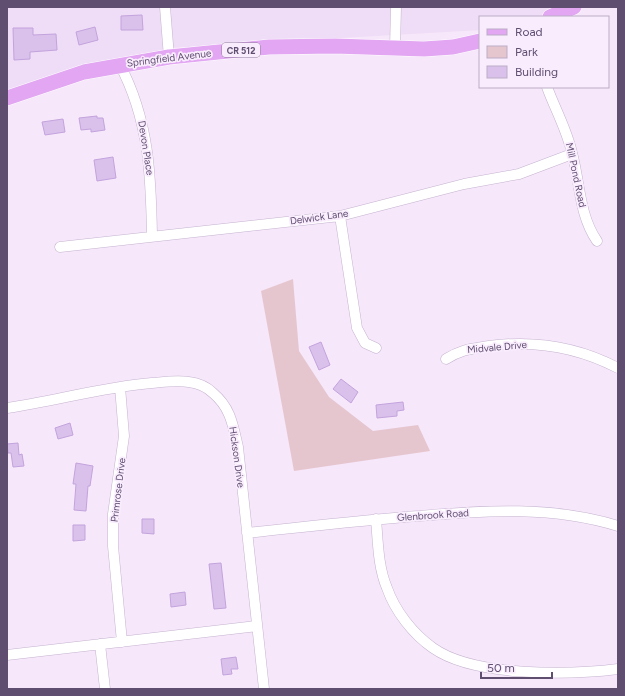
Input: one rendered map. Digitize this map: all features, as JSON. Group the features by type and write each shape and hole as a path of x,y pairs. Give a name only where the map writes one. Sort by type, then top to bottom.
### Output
{"main road":[{"path":"552,16 574,7"},
{"name":"Springfield Avenue","path":"7,98 84,72 170,57 269,47 335,46 424,49 452,47 479,41"}],"street":[{"path":"165,7 170,57"},
{"path":"396,7 396,47"},
{"name":"Devon Place","path":"120,65 128,79 143,122 151,169 152,236"},
{"name":"Mill Pond Road","path":"547,88 572,154 585,217 590,230 597,241"},
{"name":"Delwick Lane","path":"60,247 340,216 464,184 519,174 572,154"},
{"path":"340,216 356,328 365,343 376,348"},
{"name":"Midvale Drive","path":"446,359 460,350 524,343 566,348 587,354 618,368"},
{"name":"Hickson Drive","path":"7,408 120,387 159,382 187,382 205,387 213,392 231,415 238,447 264,689"},
{"name":"Primrose Drive","path":"120,387 124,436 113,514 112,546 122,642"},
{"name":"Glenbrook Road","path":"247,533 376,519 492,511 574,516 618,526"},
{"path":"376,519 382,573 392,601 410,626 433,648 449,656 471,663 499,669 575,673 618,670"},
{"path":"7,655 257,626"},
{"path":"100,644 105,689"}],"shaded area":[{"path":"7,7 573,7 551,16 479,16 479,30 169,48 7,99"}],"green space":[{"path":"293,279 299,351 329,397 373,431 418,425 430,451 294,471 261,291"}],"building":[{"path":"142,15 143,30 121,30 121,16"},
{"path":"95,27 98,40 79,45 76,32"},
{"path":"13,28 33,28 33,35 56,34 57,50 30,52 30,59 14,60"},
{"path":"97,116 97,118 103,118 105,130 91,132 91,129 81,130 79,118"},
{"path":"63,119 65,132 45,135 42,122"},
{"path":"113,157 116,178 97,181 94,160"},
{"path":"321,342 330,365 319,370 309,347"},
{"path":"341,379 358,392 351,403 333,389"},
{"path":"403,402 404,410 397,411 397,416 377,418 376,405"},
{"path":"70,423 73,435 58,439 55,428"},
{"path":"18,443 19,455 22,454 24,466 13,467 11,453 8,453 7,444"},
{"path":"76,463 93,466 90,486 88,486 86,511 74,510 76,484 73,484"},
{"path":"142,519 154,519 154,534 142,533"},
{"path":"73,525 85,525 85,540 73,541"},
{"path":"221,563 226,608 214,609 209,564"},
{"path":"185,592 186,605 171,607 170,594"},
{"path":"236,657 238,669 231,669 232,674 223,675 221,659"}]}
